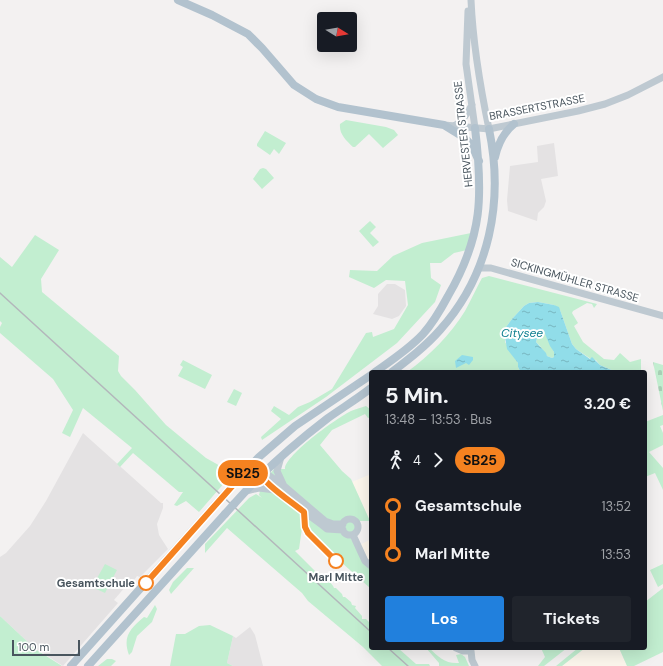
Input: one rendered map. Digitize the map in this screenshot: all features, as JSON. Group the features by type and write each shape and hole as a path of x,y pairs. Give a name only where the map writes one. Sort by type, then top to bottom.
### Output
{"main road":[{"name":"BRASSERTSTRASSE","path":"178,0 212,15 248,34 294,85 316,99 338,107 444,125"},
{"path":"494,160 502,138 514,124"},
{"path":"444,125 465,138 472,146 479,161"},
{"name":"HERVESTER STRASSE","path":"378,370 402,353 423,333 438,313 463,268 471,248 479,211 479,161 475,128"},
{"name":"HERVESTER STRASSE","path":"395,370 411,358 441,330 459,306 480,268 488,242 494,209 494,160 489,129"},
{"path":"71,666 252,464 295,426 369,376"},
{"path":"88,666 260,476 281,456 329,417 369,389"}],"street":[{"name":"HERVESTER STRASSE","path":"470,0 466,55 475,128"},
{"name":"HERVESTER STRASSE","path":"470,0 478,71 489,129"},
{"name":"BRASSERTSTRASSE","path":"444,125 489,129 578,112 628,95 663,77"},
{"path":"454,126 462,121 472,105"},
{"name":"SICKINGMÜHLER STRASSE","path":"480,268 491,268 663,316"},
{"path":"281,456 277,470 284,486"},
{"path":"252,464 260,476 276,491 327,528 343,527"},
{"path":"260,476 284,486 325,521 343,527 348,535 353,535"},
{"path":"246,491 259,488 276,491"},
{"path":"343,527 348,519 353,519 357,522 358,529 353,535"},
{"path":"353,535 365,561 369,564"},
{"path":"461,650 471,651 472,660 475,666"}],"shaded area":[{"path":"554,143 558,176 541,179 546,201 544,207 538,213 537,221 508,211 507,200 510,166 538,162 537,146"},
{"path":"387,284 395,284 405,290 406,306 399,316 392,319 373,314 378,306 378,294"},
{"path":"83,433 161,503 163,503 163,508 157,524 159,535 168,549 140,577 137,576 130,586 126,586 114,600 118,603 63,666 32,646 0,616 0,557 6,553 30,526 46,501"},
{"path":"369,475 369,519 352,482"},
{"path":"369,540 369,562 367,560 360,545"},
{"path":"250,627 255,635 263,666 233,666 227,663 233,636 236,638"},
{"path":"582,650 620,650 627,666 562,666"}],"green space":[{"path":"346,120 386,127 394,130 398,135 383,148 369,134 355,147 353,147 344,137 340,128 340,124"},
{"path":"265,131 286,143 279,154 274,149 270,155 257,146"},
{"path":"260,169 266,169 274,178 262,189 253,179"},
{"path":"370,221 376,227 370,233 379,242 373,247 359,231"},
{"path":"471,233 467,250 454,253 441,263 430,263 431,278 441,285 435,302 397,343 326,397 262,440 261,437 281,419 271,411 274,406 289,415 298,407 332,389 366,333 372,332 373,337 394,329 408,305 405,281 386,280 374,288 349,277 350,270 377,271 393,256 422,243"},
{"path":"35,235 59,250 41,279 42,292 119,356 118,371 121,376 166,425 206,458 231,472 225,478 226,481 199,512 186,501 177,506 174,505 183,492 179,492 133,453 120,467 117,464 132,448 83,408 70,437 62,433 73,410 53,379 0,333 2,323 0,321 0,257 12,267"},
{"path":"489,276 597,304 594,308 592,304 587,303 572,313 578,323 574,326 583,342 604,359 614,360 620,353 630,362 641,359 641,370 611,370 600,365 596,360 591,359 576,349 572,344 560,310 554,305 538,302 529,303 524,306 506,327 505,342 518,363 520,370 409,370 431,352 459,320 482,278"},
{"path":"543,329 554,352 554,357 552,358 547,356 536,342 538,335"},
{"path":"183,360 212,375 205,389 178,376 183,367 180,365"},
{"path":"653,362 663,365 663,411"},
{"path":"234,389 242,393 236,406 227,402"},
{"path":"366,406 369,408 369,418 365,414 332,430 320,445 342,471 351,479 369,519 369,521 360,521 351,539 369,568 369,587 310,534 307,529 302,528 299,549 295,551 316,572 319,572 334,588 336,588 343,597 351,602 352,605 356,606 355,608 362,616 362,619 366,619 369,622 369,650 400,650 416,664 429,664 430,666 382,666 363,647 308,601 302,593 227,528 205,553 205,544 249,498 256,494 262,498 259,495 261,488 274,469 285,469 287,463 293,455 313,437 353,410"},
{"path":"663,415 663,425 660,426 663,433 663,445 649,452 663,468 663,490 655,473 647,476 647,421"},
{"path":"105,564 117,570 105,593 92,587"},
{"path":"663,564 663,584 658,587 650,570"},
{"path":"187,568 194,568 171,594 169,590 173,582"},
{"path":"663,588 663,652 634,666 627,666 620,650 647,650 647,600"},
{"path":"155,605 157,609 152,622 137,636 132,652 129,655 127,638 129,633 144,617 147,618"},
{"path":"0,616 32,646 26,656 32,647 62,666 0,666"},
{"path":"210,625 233,636 227,663 233,666 170,666 176,634 185,634 199,626"},
{"path":"428,650 431,650 446,661 454,663 459,663 456,655 461,654 465,657 469,666 439,666 439,663"},
{"path":"542,650 564,650 544,666 538,666 545,657"},
{"path":"576,650 582,650 562,666 556,666"},
{"path":"107,659 116,661 111,666 98,666"}],"water":[{"name":"Citysee","path":"538,302 559,307 572,344 576,349 590,359 592,357 600,365 611,370 520,370 518,363 507,349 505,337 506,327 524,306 529,303","holes":["543,329 554,352 554,357 552,358 547,356 536,342 538,335"]},
{"path":"462,355 473,357 473,360 469,365 466,363 456,368 455,361"}],"railway":[{"path":"0,293 369,630"},
{"path":"390,650 408,666"}],"bus line":[{"name":"SB25","path":"146,583 252,464 260,476 276,491 304,512 305,527 308,533 336,561"}],"place":[{"name":"Marl Mitte","path":"336,561"},
{"name":"Gesamtschule","path":"146,583"}]}
